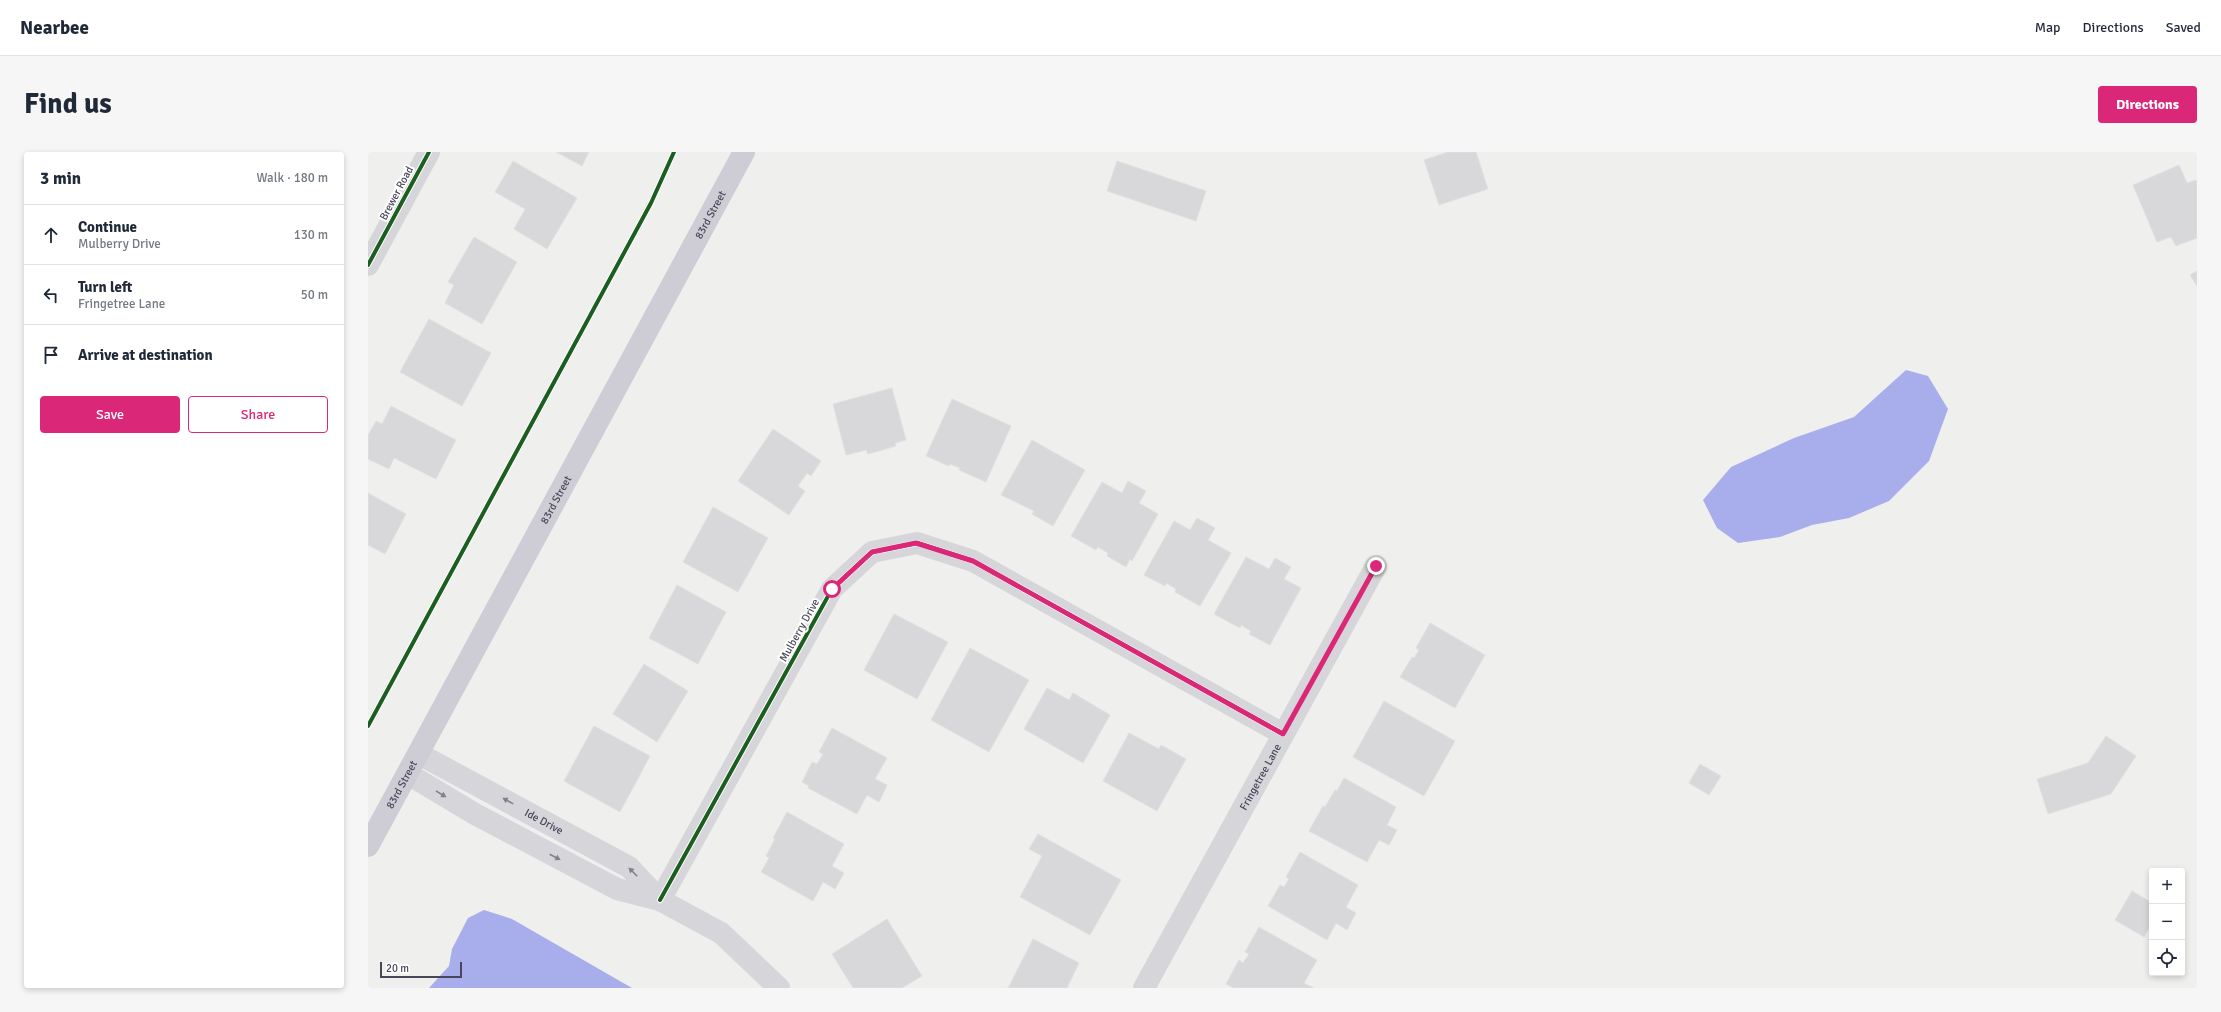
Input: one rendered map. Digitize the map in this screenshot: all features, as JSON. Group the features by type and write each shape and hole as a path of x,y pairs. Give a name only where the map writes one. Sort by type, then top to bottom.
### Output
{"main road":[{"name":"83rd Street","path":"368,846 744,152"}],"street":[{"name":"Brewer Road","path":"368,264 428,152"},
{"name":"Mulberry Drive","path":"660,900 832,589 872,552 916,543 973,561 1283,734"},
{"name":"Fringetree Lane","path":"1144,988 1376,566"},
{"name":"Ide Drive","path":"419,754 629,867 660,900"},
{"name":"Ide Drive","path":"408,774 475,814 617,889 660,900 721,933 779,988"}],"water":[{"path":"1906,370 1928,376 1948,409 1929,461 1889,501 1849,518 1812,525 1780,537 1738,543 1717,528 1703,500 1731,467 1794,438 1854,417"},
{"path":"484,910 512,919 632,988 429,988 449,966 452,949 468,918"}],"building":[{"path":"556,152 589,152 582,166"},
{"path":"1448,152 1476,152 1488,189 1439,205 1424,160"},
{"path":"513,161 577,198 547,249 514,229 525,209 495,192"},
{"path":"1117,161 1206,191 1196,221 1107,191"},
{"path":"2179,165 2187,183 2196,180 2197,182 2197,238 2176,246 2171,237 2157,242 2133,185"},
{"path":"474,237 517,262 482,324 445,303 454,285 448,282"},
{"path":"2197,271 2197,286 2190,275"},
{"path":"429,319 491,353 462,406 400,372"},
{"path":"892,388 906,440 895,443 896,446 868,454 866,450 846,455 833,404"},
{"path":"952,399 1011,426 986,482 959,470 960,468 950,464 949,466 926,456"},
{"path":"391,406 456,440 436,479 394,458 389,469 368,459 368,435 376,421 382,424"},
{"path":"773,429 821,461 811,476 807,473 798,486 805,491 789,515 738,481"},
{"path":"1032,440 1085,470 1053,526 1032,514 1034,511 1001,495"},
{"path":"1128,481 1146,491 1139,503 1158,514 1132,561 1130,559 1126,567 1107,556 1108,553 1098,547 1096,550 1071,536 1102,482 1122,493"},
{"path":"368,493 406,514 385,554 368,545"},
{"path":"713,507 768,538 738,592 683,562"},
{"path":"1197,518 1215,528 1208,540 1231,553 1200,606 1175,592 1176,589 1166,583 1165,586 1144,575 1174,521 1190,530"},
{"path":"1246,557 1269,569 1275,558 1291,567 1284,579 1301,588 1270,645 1249,634 1251,631 1241,625 1240,628 1214,614"},
{"path":"677,585 726,612 698,664 649,638"},
{"path":"894,614 948,642 917,699 864,670"},
{"path":"1430,623 1485,655 1455,708 1400,677 1412,657 1414,658 1419,650 1416,648"},
{"path":"970,648 1029,680 989,752 931,720"},
{"path":"644,664 688,691 657,742 613,714"},
{"path":"1047,688 1069,700 1073,693 1110,715 1083,763 1024,729"},
{"path":"1384,701 1455,741 1424,796 1353,757"},
{"path":"594,726 650,756 620,812 564,781"},
{"path":"832,728 887,758 875,779 887,785 879,802 867,795 857,814 808,788 809,786 802,782 812,762 817,764 823,754 819,752"},
{"path":"1129,733 1159,749 1161,745 1186,759 1157,811 1103,781"},
{"path":"2106,736 2136,756 2111,794 2048,814 2037,779 2088,763"},
{"path":"1700,764 1721,776 1709,795 1689,783"},
{"path":"1344,778 1396,807 1387,825 1397,830 1389,845 1379,840 1367,862 1309,831 1323,806 1325,807 1335,790 1337,791"},
{"path":"787,812 844,844 832,866 844,873 835,889 823,882 813,901 761,872 769,858 766,856 775,839 773,838"},
{"path":"1038,834 1121,880 1090,935 1020,897 1042,856 1029,849"},
{"path":"1300,852 1358,885 1346,907 1356,913 1347,930 1336,923 1327,940 1268,906 1280,885 1284,887 1289,879 1286,877"},
{"path":"2132,891 2149,901 2149,928 2144,937 2115,920"},
{"path":"887,919 922,976 902,988 853,988 832,954"},
{"path":"1259,927 1317,960 1304,983 1314,988 1234,988 1226,984 1239,960 1243,963 1249,954 1245,952"},
{"path":"1033,939 1079,963 1067,988 1008,988"}],"cycle path":[{"path":"368,265 429,152"},
{"path":"368,726 651,203 674,152"},
{"path":"660,900 832,589 872,552 917,543 973,561 1283,734"}],"route":[{"path":"832,589 872,552 916,543 973,561 1283,734 1376,566"}]}
